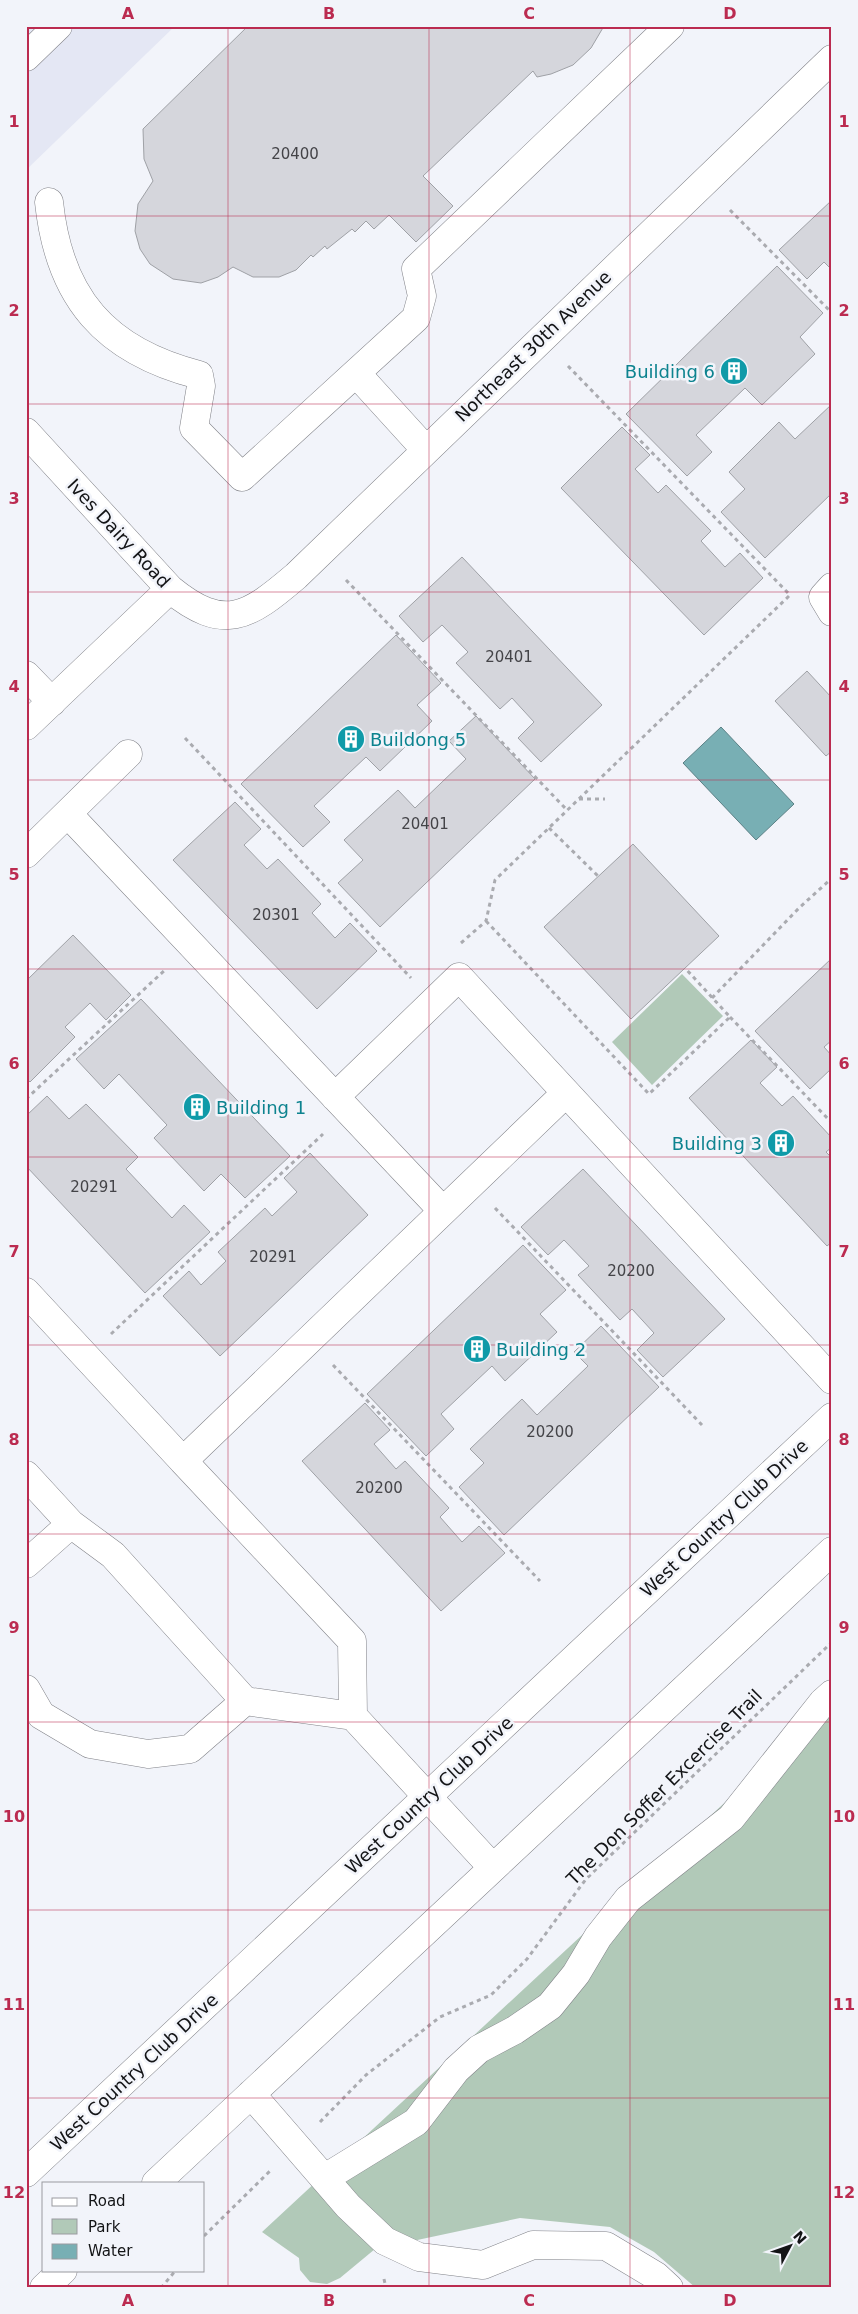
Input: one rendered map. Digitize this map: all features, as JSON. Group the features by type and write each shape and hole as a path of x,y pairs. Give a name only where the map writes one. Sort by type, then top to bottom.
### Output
{"street":[{"path":"26,57 58,26"},
{"path":"49,202 54,241 61,263 74,290 93,316 115,337 141,355 169,367 199,374 201,386 194,428 242,477 416,318 422,296 416,269 670,26"},
{"name":"Northeast 30th Avenue","path":"224,616 242,613 274,595 296,576 832,60"},
{"path":"356,373 426,450"},
{"name":"Ives Dairy Road","path":"26,432 170,589 194,608 224,616"},
{"path":"832,587 823,597 832,612"},
{"path":"26,726 170,589"},
{"path":"26,675 52,702"},
{"path":"26,854 128,754"},
{"path":"68,814 443,1211"},
{"path":"342,1104 433,1001 458,977 832,1380"},
{"path":"183,1461 566,1093"},
{"path":"26,1292 352,1640 353,1716"},
{"name":"West Country Club Drive","path":"26,2173 832,1417"},
{"path":"26,1475 71,1524 113,1555 245,1701 353,1716 493,1868"},
{"path":"26,1564 71,1524"},
{"path":"157,2182 832,1551"},
{"path":"26,1689 41,1715 90,1744 148,1754 190,1749 245,1701"},
{"path":"325,2178 416,2122 456,2070 480,2049 515,2030 550,2006 576,1974 598,1937 628,1899 731,1818 823,1702 832,1694"},
{"path":"251,2094 348,2206 385,2241 419,2257 483,2265 533,2245 606,2246 656,2276 669,2288"},
{"path":"44,2288 61,2272"}],"path":[{"path":"730,210 832,314"},
{"path":"568,366 790,596"},
{"path":"346,580 568,810"},
{"path":"458,977 458,946 486,921 495,880 797,589"},
{"path":"185,738 433,1001"},
{"path":"578,799 605,799"},
{"path":"549,828 598,876"},
{"path":"712,998 832,878"},
{"path":"486,921 649,1094 730,1017"},
{"path":"26,1099 192,944"},
{"path":"685,968 832,1123"},
{"path":"87,1357 342,1104"},
{"path":"472,1184 702,1425"},
{"path":"308,1340 540,1581"},
{"name":"The Don Soffer Excercise Trail","path":"316,2126 366,2075 440,2016 491,1994 527,1959 586,1879 832,1642"},
{"path":"205,2235 272,2170"},
{"path":"161,2288 174,2272"}],"shaded area":[{"path":"26,26 175,26 26,170"}],"green space":[{"path":"682,974 723,1016 652,1085 612,1042"},
{"path":"832,1703 832,2288 696,2288 654,2252 610,2227 520,2218 375,2249 340,2278 327,2284 310,2282 300,2270 299,2258 262,2232"}],"water":[{"path":"721,727 794,804 756,840 683,763"}],"building":[{"path":"248,26 604,26 591,48 573,65 551,74 537,77 533,71 423,176 453,206 416,242 389,215 374,229 366,221 355,232 352,229 327,249 325,246 313,257 311,255 296,270 279,277 253,277 233,267 218,277 201,283 173,279 150,264 140,249 135,231 138,204 153,181 144,159 143,129"},
{"path":"832,200 832,270 824,262 807,279 779,250"},
{"name":"Building 6","path":"777,266 823,313 800,337 815,354 762,405 745,388 696,435 712,452 687,476 626,414"},
{"path":"832,404 832,493 765,558 721,512 745,489 729,472 779,422 795,439"},
{"name":"Building 6","path":"622,427 650,455 635,469 658,493 666,485 711,531 701,541 725,567 740,553 763,578 704,635 561,488"},
{"name":"Buildong 5","path":"462,557 602,705 541,762 518,738 534,722 512,698 500,709 456,663 468,652 442,625 423,642 399,616"},
{"name":"Buildong 5","path":"396,635 441,683 417,705 432,721 380,771 366,757 314,806 330,822 303,847 241,784"},
{"path":"807,671 832,698 832,751 826,756 775,701"},
{"name":"Buildong 5","path":"476,716 535,779 380,927 338,883 363,860 344,840 398,790 415,808 466,759 449,741"},
{"path":"235,802 261,829 244,845 267,869 278,859 321,904 312,913 335,938 350,923 377,951 317,1009 173,860"},
{"path":"633,844 719,936 631,1019 544,927"},
{"path":"73,935 131,995 106,1020 90,1003 65,1027 75,1037 30,1082 26,1078 26,981"},
{"path":"832,958 832,1040 824,1047 832,1056 832,1068 810,1089 755,1031"},
{"name":"Building 1","path":"141,999 290,1156 245,1198 221,1174 204,1191 154,1138 167,1125 119,1074 104,1089 76,1059"},
{"name":"Building 3","path":"751,1040 777,1067 760,1083 782,1106 793,1096 832,1138 832,1147 826,1152 832,1158 832,1242 827,1246 689,1098"},
{"path":"47,1096 69,1119 86,1104 138,1157 126,1169 172,1218 184,1205 210,1232 145,1293 26,1166 26,1116"},
{"name":"Building 1","path":"310,1153 368,1215 220,1356 163,1296 189,1271 201,1285 226,1261 218,1252 265,1208 272,1216 297,1192 284,1178"},
{"name":"Building 2","path":"583,1169 725,1319 663,1377 637,1350 654,1333 632,1309 620,1320 578,1275 589,1266 564,1240 548,1255 521,1227"},
{"name":"Building 2","path":"523,1245 566,1290 540,1314 557,1332 505,1381 492,1366 441,1414 454,1429 426,1456 367,1394"},
{"name":"Building 2","path":"601,1326 659,1387 504,1535 459,1487 484,1463 470,1449 522,1399 537,1415 588,1366 574,1352"},
{"path":"365,1403 390,1430 374,1444 396,1469 405,1461 449,1508 440,1517 462,1542 479,1526 505,1553 441,1611 302,1461"}],"place":[{"name":"Building 6","path":"734,371"},
{"name":"Buildong 5","path":"351,739"},
{"name":"Building 1","path":"197,1107"},
{"name":"Building 3","path":"781,1143"},
{"name":"Building 2","path":"477,1349"}]}
